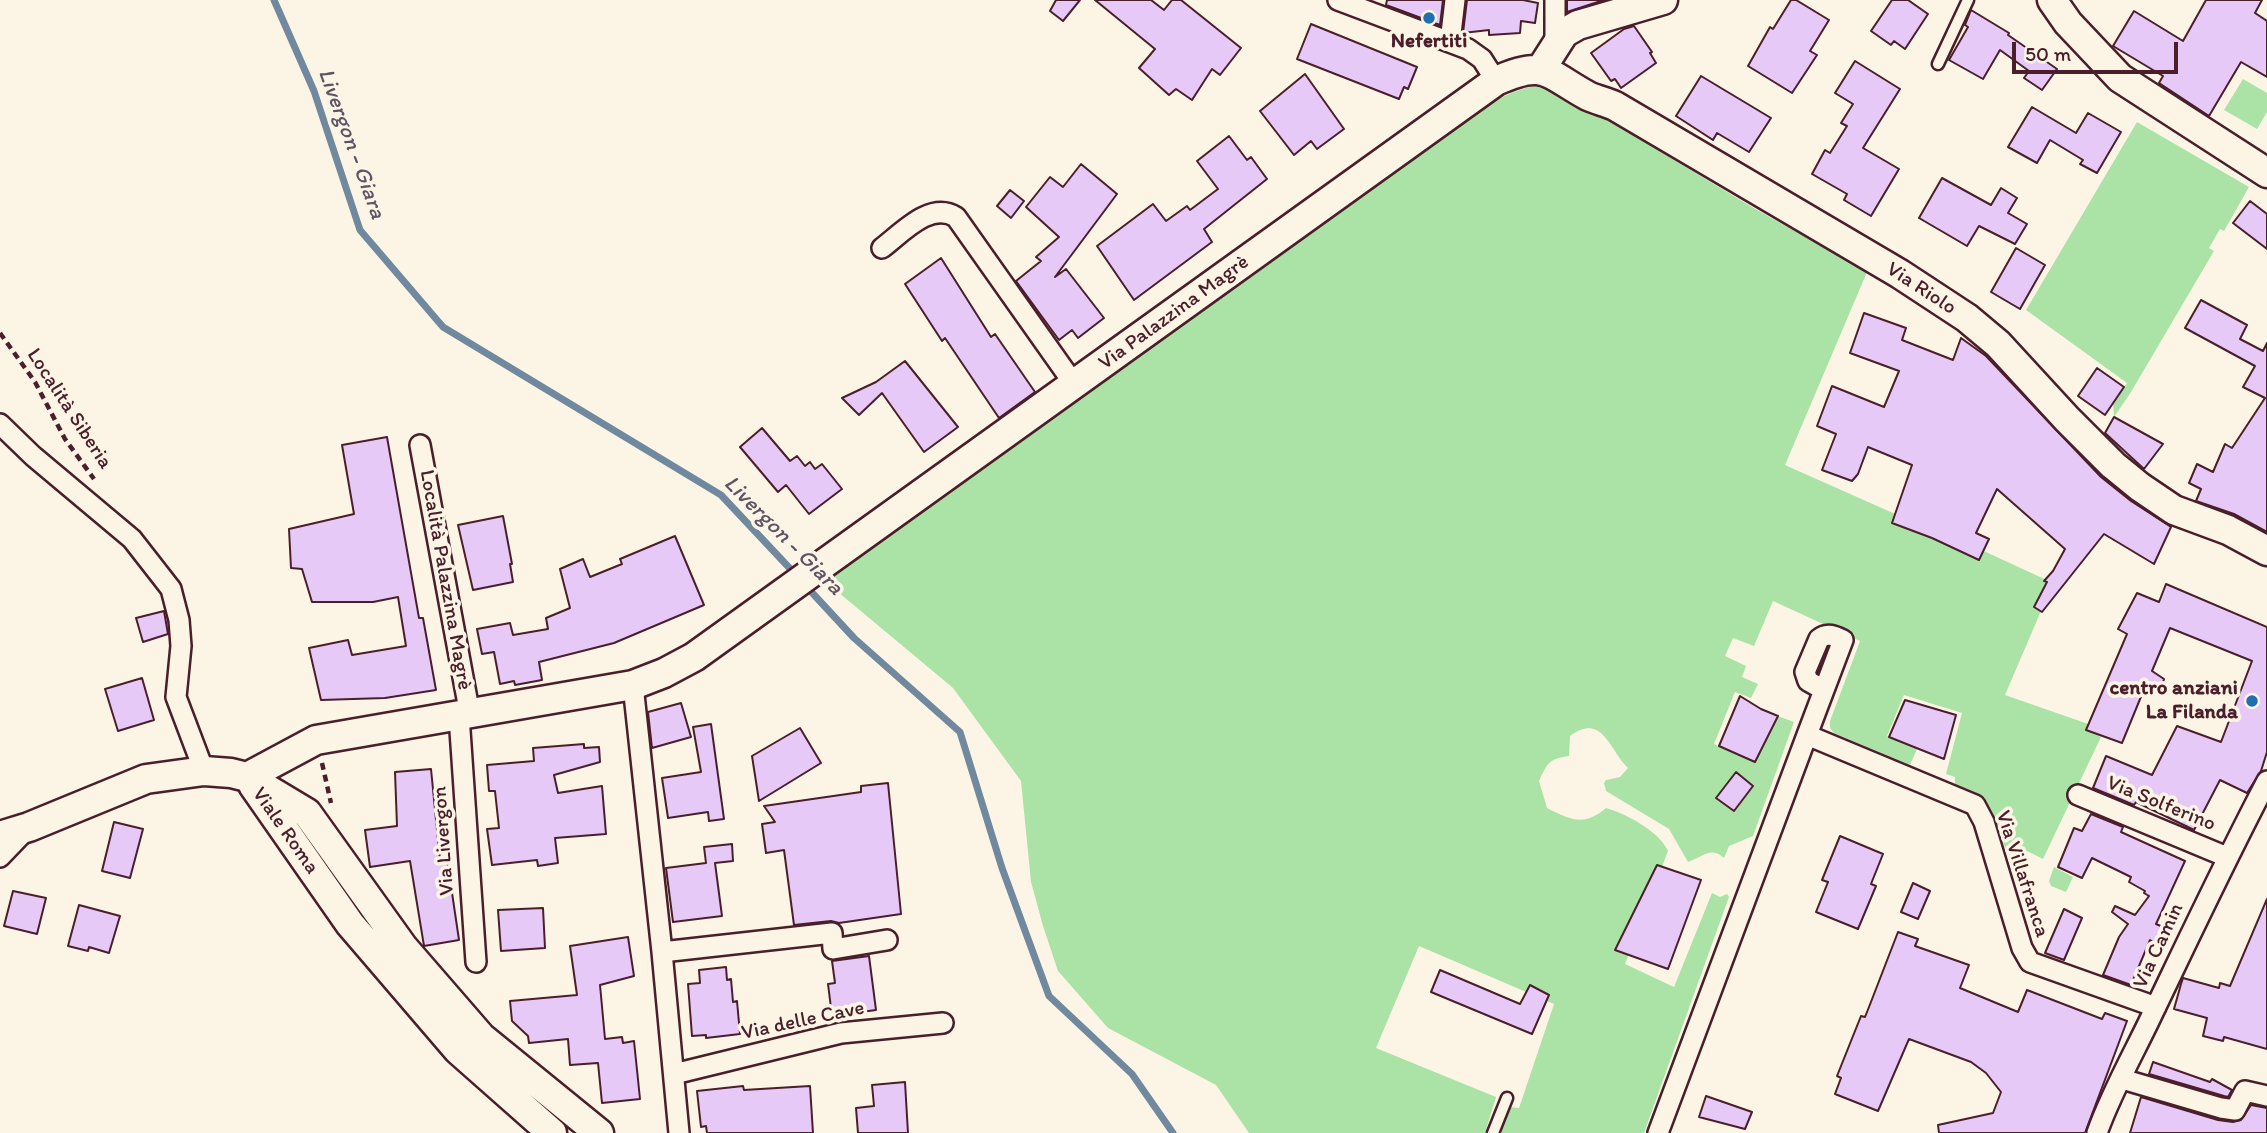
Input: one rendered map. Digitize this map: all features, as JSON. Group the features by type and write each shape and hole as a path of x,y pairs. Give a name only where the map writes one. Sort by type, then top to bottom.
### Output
{"street":[{"path":"1338,0 1468,49 1482,59 1496,81"},
{"path":"1450,42 1455,0"},
{"path":"1555,0 1555,43"},
{"path":"1541,69 1555,43 1578,24 1663,0"},
{"path":"2052,0 2068,23 2120,78 2267,173"},
{"name":"Via Palazzina Magrè","path":"812,571 1496,81 1521,70 1541,69"},
{"name":"Via Riolo","path":"1541,69 1593,99 1615,106 1900,274 1966,318 1998,344 2067,419 2113,465 2140,487 2174,510 2228,530 2267,551"},
{"path":"882,248 928,214 947,212 956,217 1074,384"},
{"path":"0,424 33,456 132,538 171,589 179,620 181,646 176,697 204,771"},
{"name":"Località Palazzina Magrè","path":"420,444 465,715"},
{"name":"Località Palazzina Magrè","path":"247,777 316,740 633,685 694,657 812,571"},
{"path":"633,685 679,1133"},
{"path":"1658,1133 1824,690"},
{"name":"Via Livergon","path":"465,715 476,962"},
{"name":"Via Villafranca","path":"1807,735 1975,805 1984,822 2022,948 2030,962 2156,1007"},
{"path":"0,836 29,827 146,779 204,771 231,772 247,777"},
{"name":"Viale Roma","path":"247,777 359,934 458,1050 552,1133"},
{"name":"Viale Roma","path":"247,777 307,813 403,947 481,1037 599,1133"},
{"name":"Via Camin","path":"2097,1133 2107,1105 2122,1079 2180,951 2267,781"},
{"name":"Via Solferino","path":"2078,794 2227,857"},
{"path":"0,858 29,827"},
{"path":"662,953 832,933 833,948 887,940"},
{"name":"Via delle Cave","path":"674,1074 841,1032 943,1023"},
{"path":"2122,1079 2235,1110 2245,1091 2267,1096"}],"lane":[{"path":"1938,64 1968,0"},
{"path":"1493,1133 1507,1098"}],"path":[{"name":"Località Siberia","path":"0,333 35,382 65,439 103,489"}],"green space":[{"path":"2243,79 2267,93 2267,112 2257,129 2224,110"},
{"path":"1535,86 1552,88 1571,98 1752,207 1867,272 1785,465 1893,513 1906,515 2053,583 2005,695 2094,726 2091,732 2101,737 2043,859 2027,851 2022,861 2007,853 1996,820 1982,798 1955,784 1955,777 1946,774 1962,713 1904,695 1887,736 1917,749 1910,765 1834,733 1830,728 1830,721 1860,641 1773,601 1754,646 1733,638 1725,656 1746,666 1742,677 1758,684 1751,698 1735,692 1714,744 1755,762 1778,716 1794,722 1753,836 1729,846 1724,858 1711,853 1688,862 1669,829 1606,791 1606,780 1620,777 1628,768 1604,736 1590,728 1570,736 1569,756 1550,762 1539,781 1547,808 1564,816 1584,820 1606,808 1633,819 1658,837 1668,851 1625,964 1674,987 1712,893 1720,897 1727,894 1729,897 1644,1133 1500,1133 1509,1107 1519,1108 1554,1004 1419,946 1376,1048 1496,1097 1485,1133 1249,1133 1216,1085 1108,1028 1058,971 1031,882 1021,781 953,688 820,577 1267,264 1472,115 1502,97"},
{"path":"2137,122 2249,187 2224,231 2220,229 2209,248 2214,251 2114,417 2113,403 2127,383 2026,310"},
{"path":"2054,867 2073,877 2066,892 2051,886 2049,881"}],"building":[{"path":"1056,0 1080,0 1063,21 1050,11"},
{"path":"1095,0 1151,0 1164,10 1172,0 1181,0 1241,48 1220,75 1212,69 1192,100 1176,89 1169,95 1139,68 1155,49"},
{"path":"1387,0 1443,0 1440,25 1386,5"},
{"path":"1467,0 1523,0 1538,3 1535,23 1521,21 1520,33 1489,35 1489,30 1463,33"},
{"path":"1567,0 1604,0 1567,12"},
{"path":"1791,0 1796,0 1829,20 1810,51 1817,55 1792,93 1748,66 1770,27 1773,29"},
{"path":"1892,0 1908,0 1928,14 1905,49 1894,41 1891,45 1871,31"},
{"path":"2206,0 2262,0 2255,13 2267,21 2267,77 2241,62 2209,116 2159,83 2163,76 2113,46 2134,11 2183,41"},
{"path":"1971,10 2009,33 2008,35 2057,69 2042,90 2024,78 2029,71 2000,50 1983,79 1949,60 1968,27 1965,25"},
{"path":"1311,24 1417,67 1408,89 1404,87 1399,99 1297,59"},
{"path":"1634,26 1652,52 1650,53 1656,63 1621,88 1615,79 1611,81 1591,53 1624,29"},
{"path":"1855,61 1900,89 1863,148 1899,169 1871,216 1844,200 1847,194 1812,174 1825,150 1830,153 1847,126 1841,123 1853,104 1835,93"},
{"path":"1305,74 1344,129 1317,149 1311,141 1294,155 1260,111"},
{"path":"1701,76 1771,118 1749,152 1717,133 1713,140 1676,116"},
{"path":"2032,107 2076,133 2088,113 2121,132 2097,173 2080,164 2083,160 2050,140 2037,163 2008,147"},
{"path":"1229,136 1247,160 1251,157 1267,179 1204,229 1212,242 1134,300 1097,246 1153,204 1166,221 1187,206 1190,210 1218,189 1197,161"},
{"path":"1081,164 1117,194 1055,277 1066,269 1104,318 1078,338 1072,330 1059,340 1016,281 1041,261 1036,257 1059,237 1026,207 1050,177 1063,187"},
{"path":"1942,178 1991,205 2001,188 2017,198 2008,213 2027,224 2015,244 1979,226 1967,246 1919,218"},
{"path":"1010,190 1024,201 1011,218 997,206"},
{"path":"2250,201 2267,214 2267,249 2233,223"},
{"path":"2016,248 2045,265 2020,309 1991,292"},
{"path":"941,258 991,337 995,334 1035,392 999,418 945,338 942,341 905,284"},
{"path":"2201,300 2247,325 2240,339 2263,351 2267,343 2267,532 2234,514 2196,501 2201,489 2189,483 2197,464 2213,472 2225,444 2232,448 2265,398 2243,387 2255,366 2185,328"},
{"path":"1864,313 1906,328 1902,340 1953,360 1961,338 1986,356 2101,477 2171,527 2154,564 2104,534 2042,612 2034,607 2047,582 2044,581 2065,549 1997,489 1976,533 1989,539 1979,560 1892,523 1912,465 1868,447 1858,474 1852,481 1822,470 1836,434 1817,426 1832,386 1884,407 1899,371 1850,353"},
{"path":"905,361 958,427 924,452 882,393 859,415 842,398 876,382"},
{"path":"2097,368 2124,387 2105,415 2078,396"},
{"path":"2114,417 2163,444 2144,469 2105,433"},
{"path":"762,428 790,461 797,456 805,466 810,462 815,469 822,464 842,489 809,514 786,485 778,492 740,447"},
{"path":"387,437 419,618 423,618 436,690 385,698 321,700 309,648 348,640 352,655 406,646 398,597 373,602 312,602 302,569 291,568 289,529 354,514 342,445"},
{"path":"503,516 513,582 473,590 458,525"},
{"path":"675,536 704,605 614,643 539,662 542,680 515,685 514,681 500,684 494,652 482,654 477,629 510,623 513,635 548,629 546,618 570,608 560,569 583,559 590,577 622,564 620,559"},
{"path":"2166,584 2267,627 2267,752 2261,771 2247,793 2220,780 2194,830 2136,802 2134,805 2093,788 2106,756 2152,775 2177,726 2221,742 2252,661 2170,628 2152,671 2164,679 2159,695 2145,687 2122,743 2086,730 2127,634 2118,629 2137,593 2159,602"},
{"path":"164,611 168,634 143,642 136,618"},
{"path":"142,678 154,720 118,731 105,689"},
{"path":"1740,696 1778,716 1755,762 1719,746"},
{"path":"1905,700 1956,715 1944,759 1889,737"},
{"path":"681,703 691,737 652,748 648,712"},
{"path":"711,724 724,819 709,821 708,812 668,818 662,778 701,772 693,727"},
{"path":"800,728 821,763 759,801 752,756"},
{"path":"584,744 584,748 599,747 600,762 554,775 558,793 602,786 606,834 555,838 558,863 538,866 537,860 492,865 487,829 499,828 495,791 489,791 487,765 534,761 533,748"},
{"path":"431,769 440,860 447,859 459,940 424,946 410,861 370,867 365,830 397,826 395,772"},
{"path":"1736,772 1753,786 1734,811 1716,798"},
{"path":"888,783 901,914 839,923 831,921 794,925 784,850 766,853 762,824 775,822 764,806 861,792 861,786"},
{"path":"2091,814 2123,827 2121,832 2185,861 2156,924 2163,927 2158,946 2150,940 2131,985 2103,975 2119,937 2128,924 2112,912 2115,906 2135,915 2149,896 2129,882 2131,877 2092,858 2082,878 2058,867 2074,828 2082,831"},
{"path":"114,822 143,829 130,878 102,871"},
{"path":"1840,836 1883,854 1871,884 1876,886 1858,929 1816,912 1828,882 1822,880"},
{"path":"732,844 733,861 715,863 722,916 673,922 666,868 706,863 704,847"},
{"path":"1657,865 1701,880 1668,969 1615,950"},
{"path":"1913,883 1930,891 1918,919 1901,912"},
{"path":"13,891 46,898 37,934 4,926"},
{"path":"2267,899 2267,1049 2224,1037 2223,1041 2203,1036 2207,1018 2174,1009 2183,978 2219,988 2220,983 2230,986"},
{"path":"79,905 120,916 109,953 89,947 88,951 68,946"},
{"path":"543,908 545,948 501,951 498,910"},
{"path":"2064,909 2082,918 2064,960 2045,953"},
{"path":"1898,932 1918,939 1915,946 1969,965 1960,988 2018,1012 2027,990 2102,1019 2105,1013 2127,1021 2085,1133 1939,1133 1938,1125 1993,1113 2001,1092 1986,1073 1971,1062 1909,1039 1878,1111 1835,1094 1841,1078 1837,1076 1861,1016 1865,1017"},
{"path":"628,937 634,976 600,985 605,1039 622,1037 623,1043 634,1041 640,1099 602,1103 598,1063 570,1065 568,1039 529,1043 528,1036 512,1021 510,1001 577,995 570,946"},
{"path":"869,956 876,1010 832,1016 828,984 835,983 832,961"},
{"path":"726,967 727,980 731,979 733,1002 737,1001 740,1034 706,1038 706,1035 692,1036 688,984 700,983 699,970"},
{"path":"1440,970 1520,1004 1530,985 1549,995 1532,1034 1431,992"},
{"path":"2153,1062 2210,1082 2212,1079 2232,1090 2228,1097 2149,1074"},
{"path":"905,1082 908,1133 858,1133 856,1108 874,1106 872,1085"},
{"path":"743,1086 744,1090 810,1086 813,1133 707,1133 706,1126 701,1127 697,1091"},
{"path":"1706,1096 1752,1112 1745,1129 1699,1117"},
{"path":"2141,1097 2233,1122 2241,1120 2251,1105 2267,1108 2267,1133 2130,1133"}],"waterway":[{"name":"Livergon - Giara","path":"274,0 314,91 360,230 443,327 721,495 796,575"},
{"name":"Livergon - Giara","path":"804,584 854,638 960,732 1002,868 1049,996 1132,1074 1173,1133"}],"place":[{"name":"Nefertiti","path":"1429,18"},
{"name":"centro anziani La Filanda","path":"2252,701"}]}
